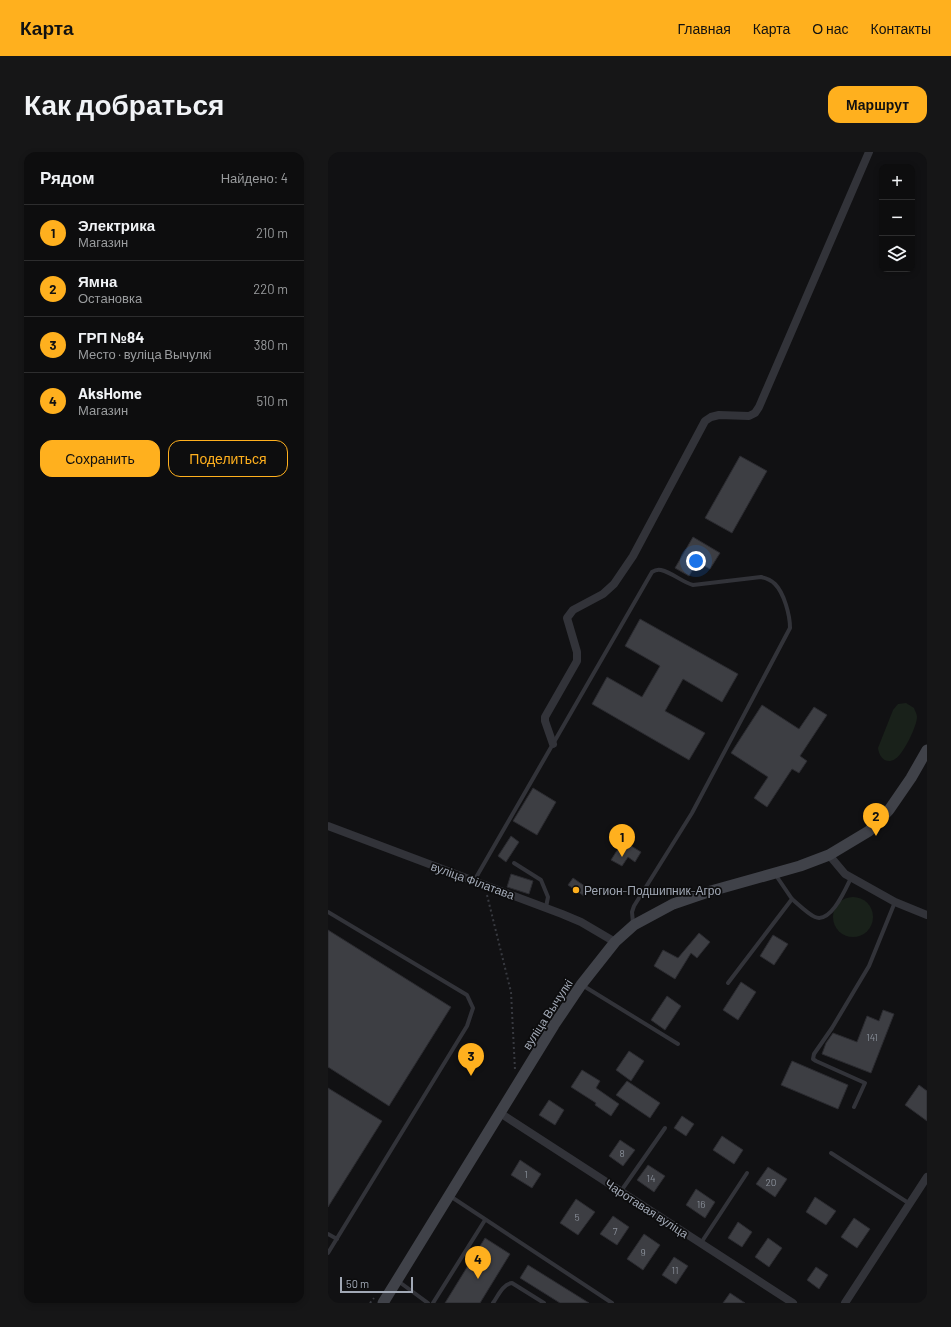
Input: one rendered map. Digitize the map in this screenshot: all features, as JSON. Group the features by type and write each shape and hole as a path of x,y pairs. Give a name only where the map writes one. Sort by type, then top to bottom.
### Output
{"street":[{"path":"553,744 545,717 577,661 577,652 567,618 573,610 603,594 614,584 633,556 705,421 718,415 749,416 755,413 759,407 870,152"},
{"name":"вуліца Вычулкі","path":"384,1303 554,1025 581,985 615,942 634,925 673,904 711,891 775,874 829,855 869,830 889,810 911,778 927,750"},
{"name":"вуліца Філатава","path":"328,826 546,907 581,922 615,942"},
{"path":"829,855 845,874 851,878 895,902 927,915"},
{"name":"Чаротавая вуліца","path":"500,1113 793,1303"},
{"path":"845,1303 927,1177"}],"lane":[{"path":"474,881 652,572 661,570 693,585 761,577 768,579 779,589 790,617 790,628 692,813 634,906 632,912 634,925"},
{"path":"514,863 541,880 548,897 546,907"},
{"path":"775,874 792,899 814,917 820,918 828,915 833,910 851,878"},
{"path":"728,983 792,899"},
{"path":"854,1107 864,1082 816,1061 813,1059 814,1054 832,1028 869,966 895,902"},
{"path":"328,912 467,995 472,1008 467,1026 328,1254"},
{"path":"581,985 678,1044"},
{"path":"622,1191 665,1128"},
{"path":"831,1153 910,1204"},
{"path":"701,1243 747,1173"},
{"path":"449,1196 612,1303"},
{"path":"433,1303 485,1220"},
{"path":"328,1234 337,1239"},
{"path":"398,1281 428,1303"},
{"path":"493,1303 503,1287 508,1283 512,1283 544,1303"}],"path":[{"path":"485,890 511,992 515,1073"}],"shaded area":[{"path":"906,703 914,708 917,717 915,727 902,752 892,761 886,761 881,757 878,748 893,710 898,704"},
{"path":"853,897 861,899 867,903 871,909 873,917 871,925 867,931 861,935 853,937 845,935 839,931 835,925 833,917 835,909 839,903 845,899"}],"building":[{"path":"740,456 767,471 732,533 705,518"},
{"path":"693,537 720,553 710,569 697,562 689,576 675,568"},
{"path":"640,619 738,674 722,702 683,679 665,711 705,733 689,760 592,704 607,677 642,697 660,666 625,646"},
{"path":"762,705 799,729 814,707 827,715 800,756 807,761 799,773 792,769 767,807 754,798 768,777 731,753"},
{"path":"533,788 556,802 537,835 513,821"},
{"path":"511,836 519,842 506,862 498,856"},
{"path":"623,841 641,852 635,862 628,857 622,866 611,860"},
{"path":"511,874 533,881 529,894 507,887"},
{"path":"573,878 589,889 584,896 568,885"},
{"path":"328,930 451,1007 389,1106 328,1067"},
{"path":"699,933 710,942 697,958 691,953 675,979 654,966 663,950 678,958"},
{"path":"773,935 788,944 774,965 760,956"},
{"path":"741,982 756,992 738,1020 723,1010"},
{"path":"667,996 681,1006 665,1030 651,1020"},
{"path":"883,1010 894,1014 871,1073 822,1054 826,1043 833,1033 857,1042 867,1016 879,1021"},
{"path":"629,1051 644,1061 631,1081 616,1070"},
{"path":"792,1061 848,1085 838,1109 781,1085"},
{"path":"582,1070 600,1081 596,1088 619,1104 611,1116 595,1105 596,1103 571,1087"},
{"path":"627,1081 660,1103 650,1118 616,1095"},
{"path":"919,1085 927,1091 927,1121 905,1105"},
{"path":"328,1088 382,1121 328,1207"},
{"path":"549,1100 564,1110 555,1125 539,1115"},
{"path":"682,1116 694,1124 686,1136 674,1128"},
{"path":"722,1136 743,1150 734,1164 713,1150"},
{"path":"620,1140 635,1150 623,1166 609,1156"},
{"path":"520,1160 541,1174 532,1188 511,1175"},
{"path":"648,1165 665,1176 654,1192 637,1180"},
{"path":"768,1167 787,1179 775,1197 756,1184"},
{"path":"696,1189 715,1202 705,1218 686,1205"},
{"path":"815,1197 836,1211 826,1225 806,1212"},
{"path":"576,1199 595,1212 578,1235 560,1223"},
{"path":"613,1216 629,1227 617,1245 600,1234"},
{"path":"854,1218 870,1229 857,1248 841,1237"},
{"path":"738,1222 752,1232 742,1247 728,1238"},
{"path":"644,1234 660,1245 643,1270 627,1259"},
{"path":"485,1238 510,1254 480,1303 445,1303"},
{"path":"768,1238 782,1248 769,1267 755,1257"},
{"path":"674,1257 688,1266 676,1284 662,1275"},
{"path":"528,1265 589,1303 560,1303 520,1278"},
{"path":"816,1267 828,1275 819,1289 807,1280"},
{"path":"730,1293 745,1303 723,1303"}],"place":[{"name":"Ямна","path":"876,836"},
{"name":"Электрика","path":"622,857"},
{"name":"Регион-Подшипник-Агро","path":"576,890"},
{"name":"ГРП №84","path":"471,1076"},
{"name":"AksHome","path":"478,1279"}]}
